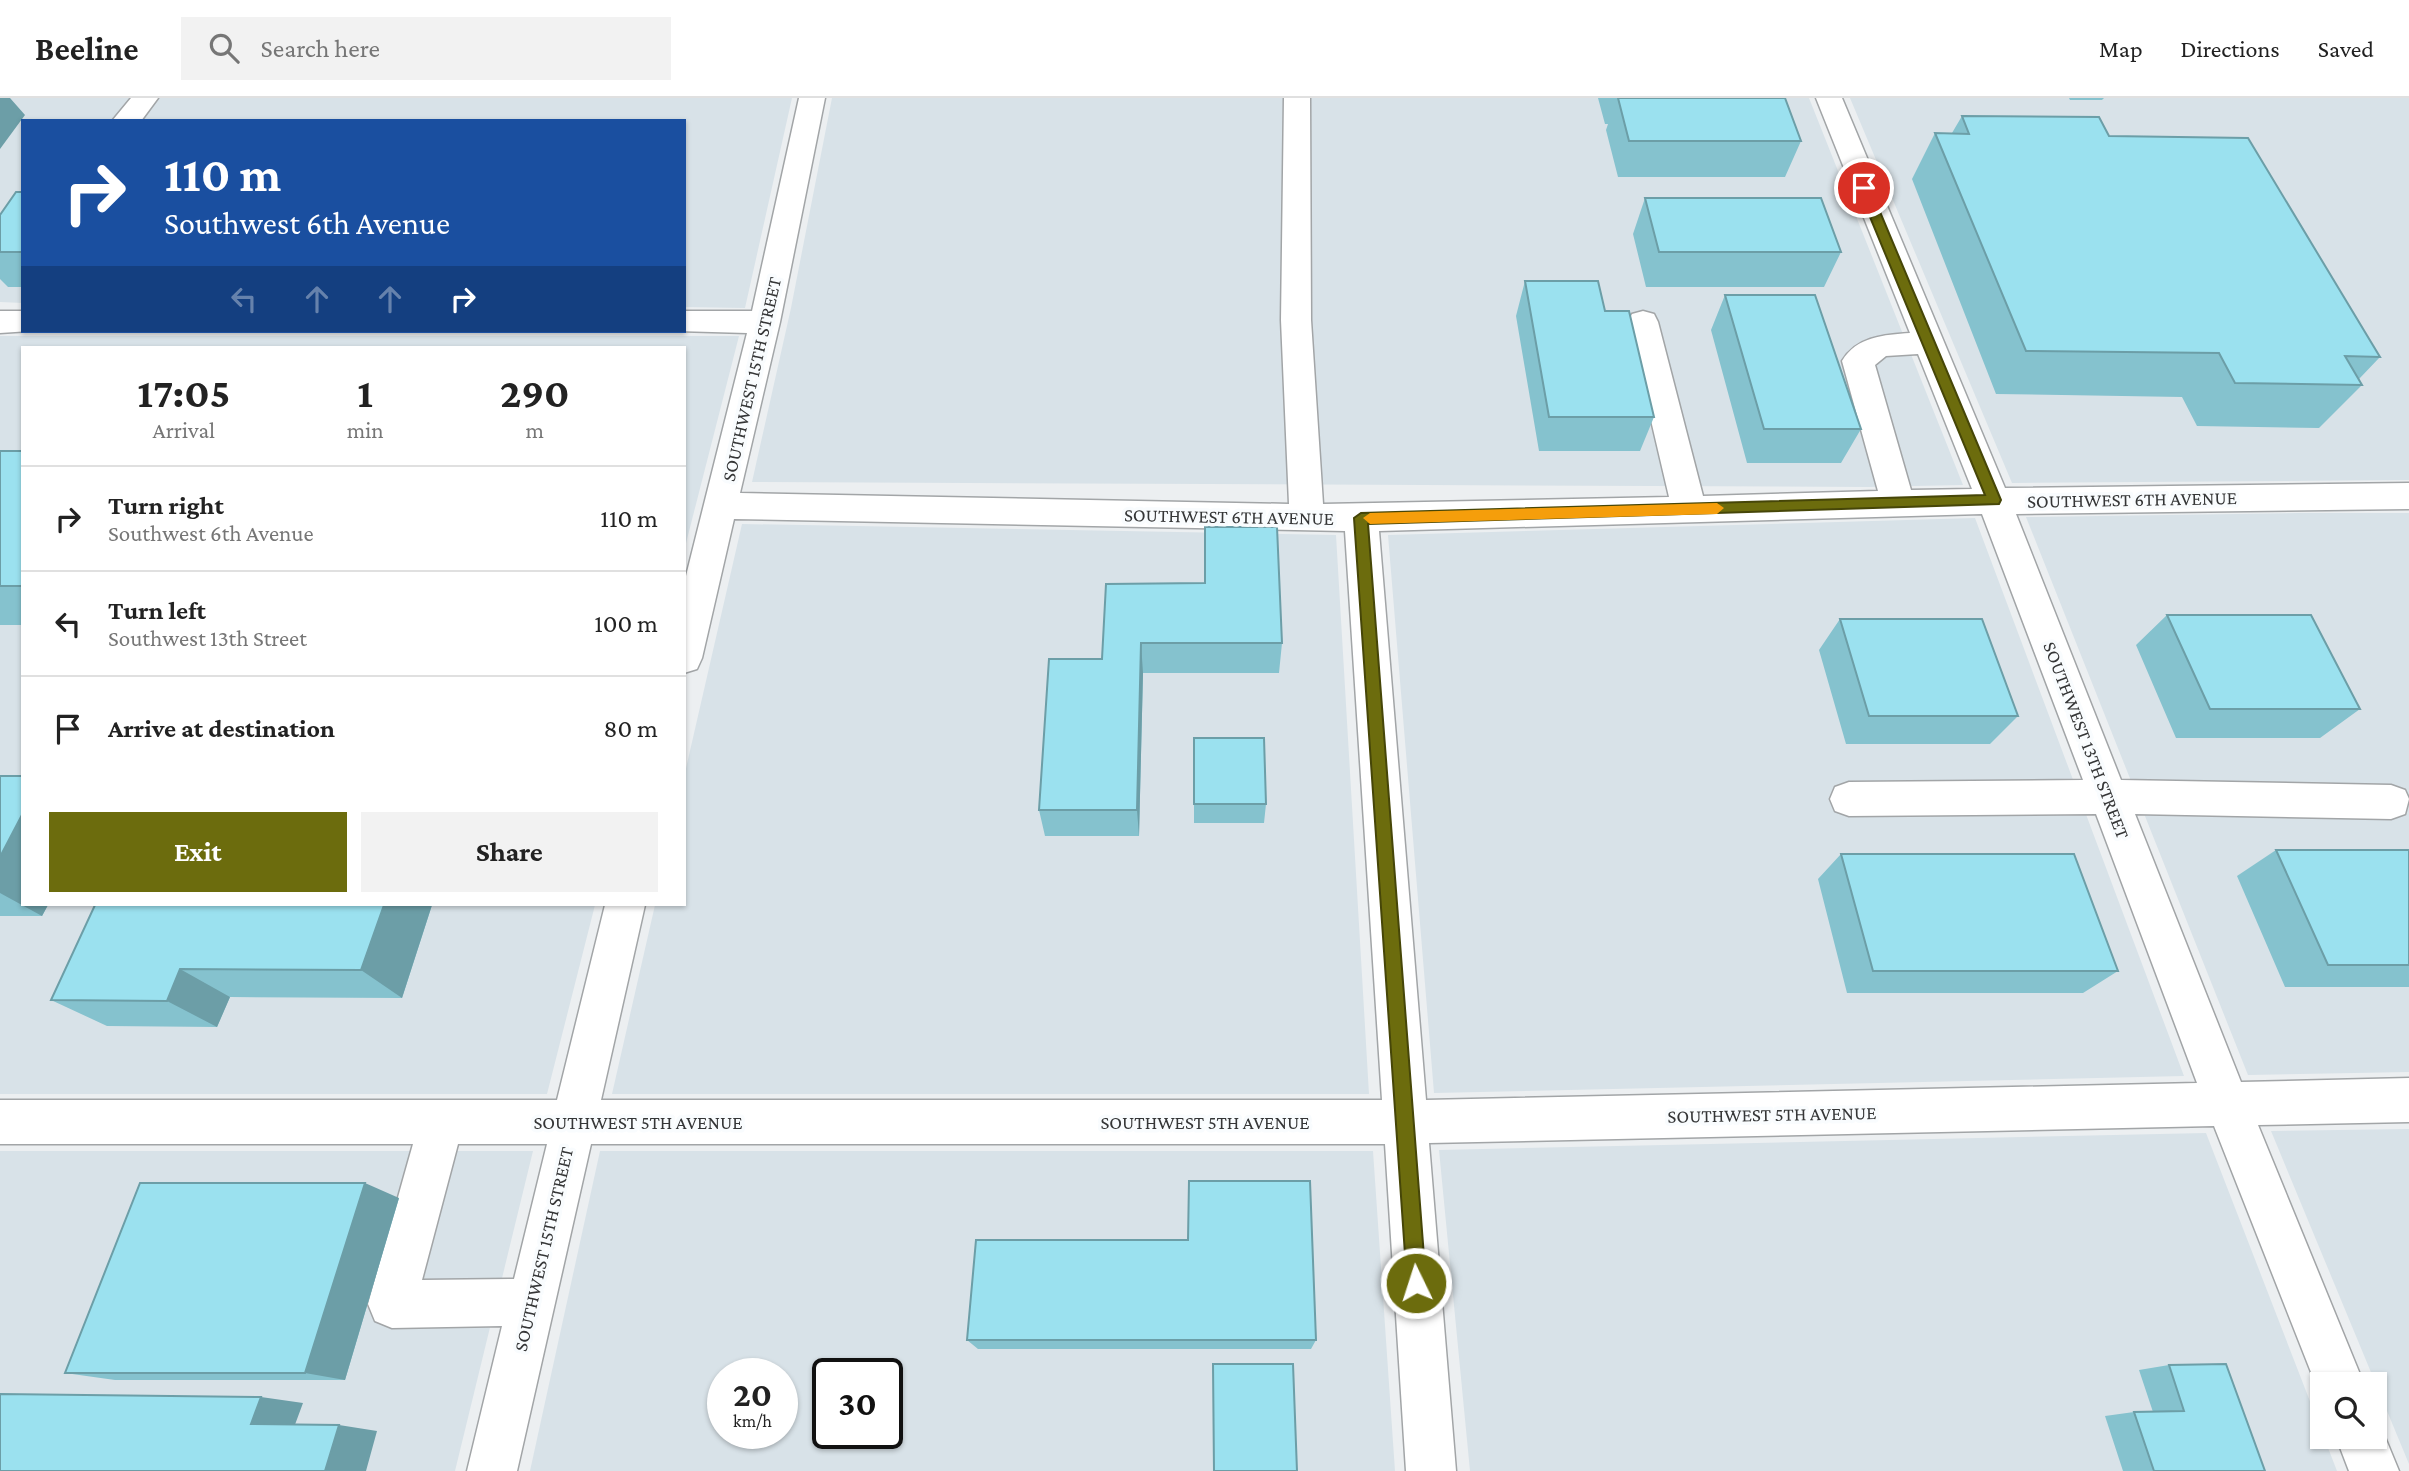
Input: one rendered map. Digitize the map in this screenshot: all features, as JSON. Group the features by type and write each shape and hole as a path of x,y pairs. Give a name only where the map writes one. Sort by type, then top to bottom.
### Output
{"street":[{"path":"129,119 145,98"},
{"name":"SOUTHWEST 15TH STREET","path":"686,650 765,322 812,98"},
{"path":"1297,98 1296,320 1307,517"},
{"name":"SOUTHWEST 13TH STREET","path":"1829,98 1994,500 2227,1103 2335,1372"},
{"path":"0,322 21,322"},
{"path":"686,322 765,322"},
{"path":"1643,322 1689,509"},
{"path":"1898,503 1858,361 1879,346 1928,343"},
{"name":"SOUTHWEST 6TH AVENUE","path":"721,506 1361,518 1994,500 2409,496"},
{"path":"1361,518 1431,1471"},
{"path":"1849,799 2109,797 2391,802"},
{"name":"SOUTHWEST 15TH STREET","path":"492,1471 625,906"},
{"name":"SOUTHWEST 5TH AVENUE","path":"0,1122 1404,1122 2409,1100"},
{"path":"442,1123 392,1304 531,1302"},
{"path":"2366,1449 2374,1471"}],"shaded area":[{"path":"0,98 792,98 745,308 686,307 686,119 21,119 21,303 0,302"},
{"path":"832,98 1809,98 1963,485 1868,487 752,482 791,308"},
{"path":"1850,98 2409,98 2409,480 2012,483"},
{"path":"0,336 739,336 686,543 686,346 21,346 21,906 595,906 547,1094 0,1094"},
{"path":"2409,513 2409,1072 2248,1075 2026,517"},
{"path":"1975,518 2184,1076 1434,1093 1388,535"},
{"path":"742,524 1336,535 1369,1094 612,1094 655,906 686,906 686,768"},
{"path":"2409,1129 2409,1464 2387,1411 2387,1372 2371,1372 2271,1131"},
{"path":"2206,1133 2310,1401 2310,1449 2328,1449 2337,1471 1470,1471 1439,1150"},
{"path":"0,1151 533,1151 455,1471 0,1471"},
{"path":"600,1151 1373,1151 1395,1471 530,1471"}],"building":[{"path":"1618,98 1785,98 1801,141 1629,141"},
{"path":"1962,116 2099,117 2109,136 2248,138 2380,357 2345,356 2362,385 2235,383 2219,353 2026,351 1935,133 1969,134"},
{"path":"16,192 21,192 21,252 0,252 0,215"},
{"path":"1645,198 1821,198 1841,252 1659,252"},
{"path":"1525,281 1598,281 1605,311 1629,311 1654,417 1549,417"},
{"path":"1725,295 1815,295 1861,429 1764,429"},
{"path":"0,451 21,451 21,586 0,586"},
{"path":"1205,527 1277,527 1282,643 1141,643 1137,810 1039,810 1049,659 1102,659 1106,584 1205,583"},
{"path":"2167,615 2311,615 2360,709 2210,709"},
{"path":"1840,619 1982,619 2018,716 1869,716"},
{"path":"1194,738 1264,738 1266,804 1194,804"},
{"path":"0,776 21,776 21,817 0,857"},
{"path":"2276,850 2409,850 2409,965 2328,965"},
{"path":"1841,854 2074,854 2118,971 1873,971"},
{"path":"95,906 384,906 361,970 180,969 167,1001 51,1000"},
{"path":"1189,1181 1310,1181 1316,1340 967,1340 976,1240 1188,1240"},
{"path":"140,1183 365,1183 305,1373 65,1373"},
{"path":"1213,1364 1293,1364 1297,1471 1214,1471"},
{"path":"2226,1364 2265,1471 2154,1471 2134,1412 2184,1411 2169,1365"},
{"path":"0,1394 261,1397 251,1424 339,1425 325,1471 0,1471"}],"slow traffic":[{"path":"1370,518 1717,508"}],"route":[{"path":"1416,1283 1361,518 1994,500 1864,188"}]}
